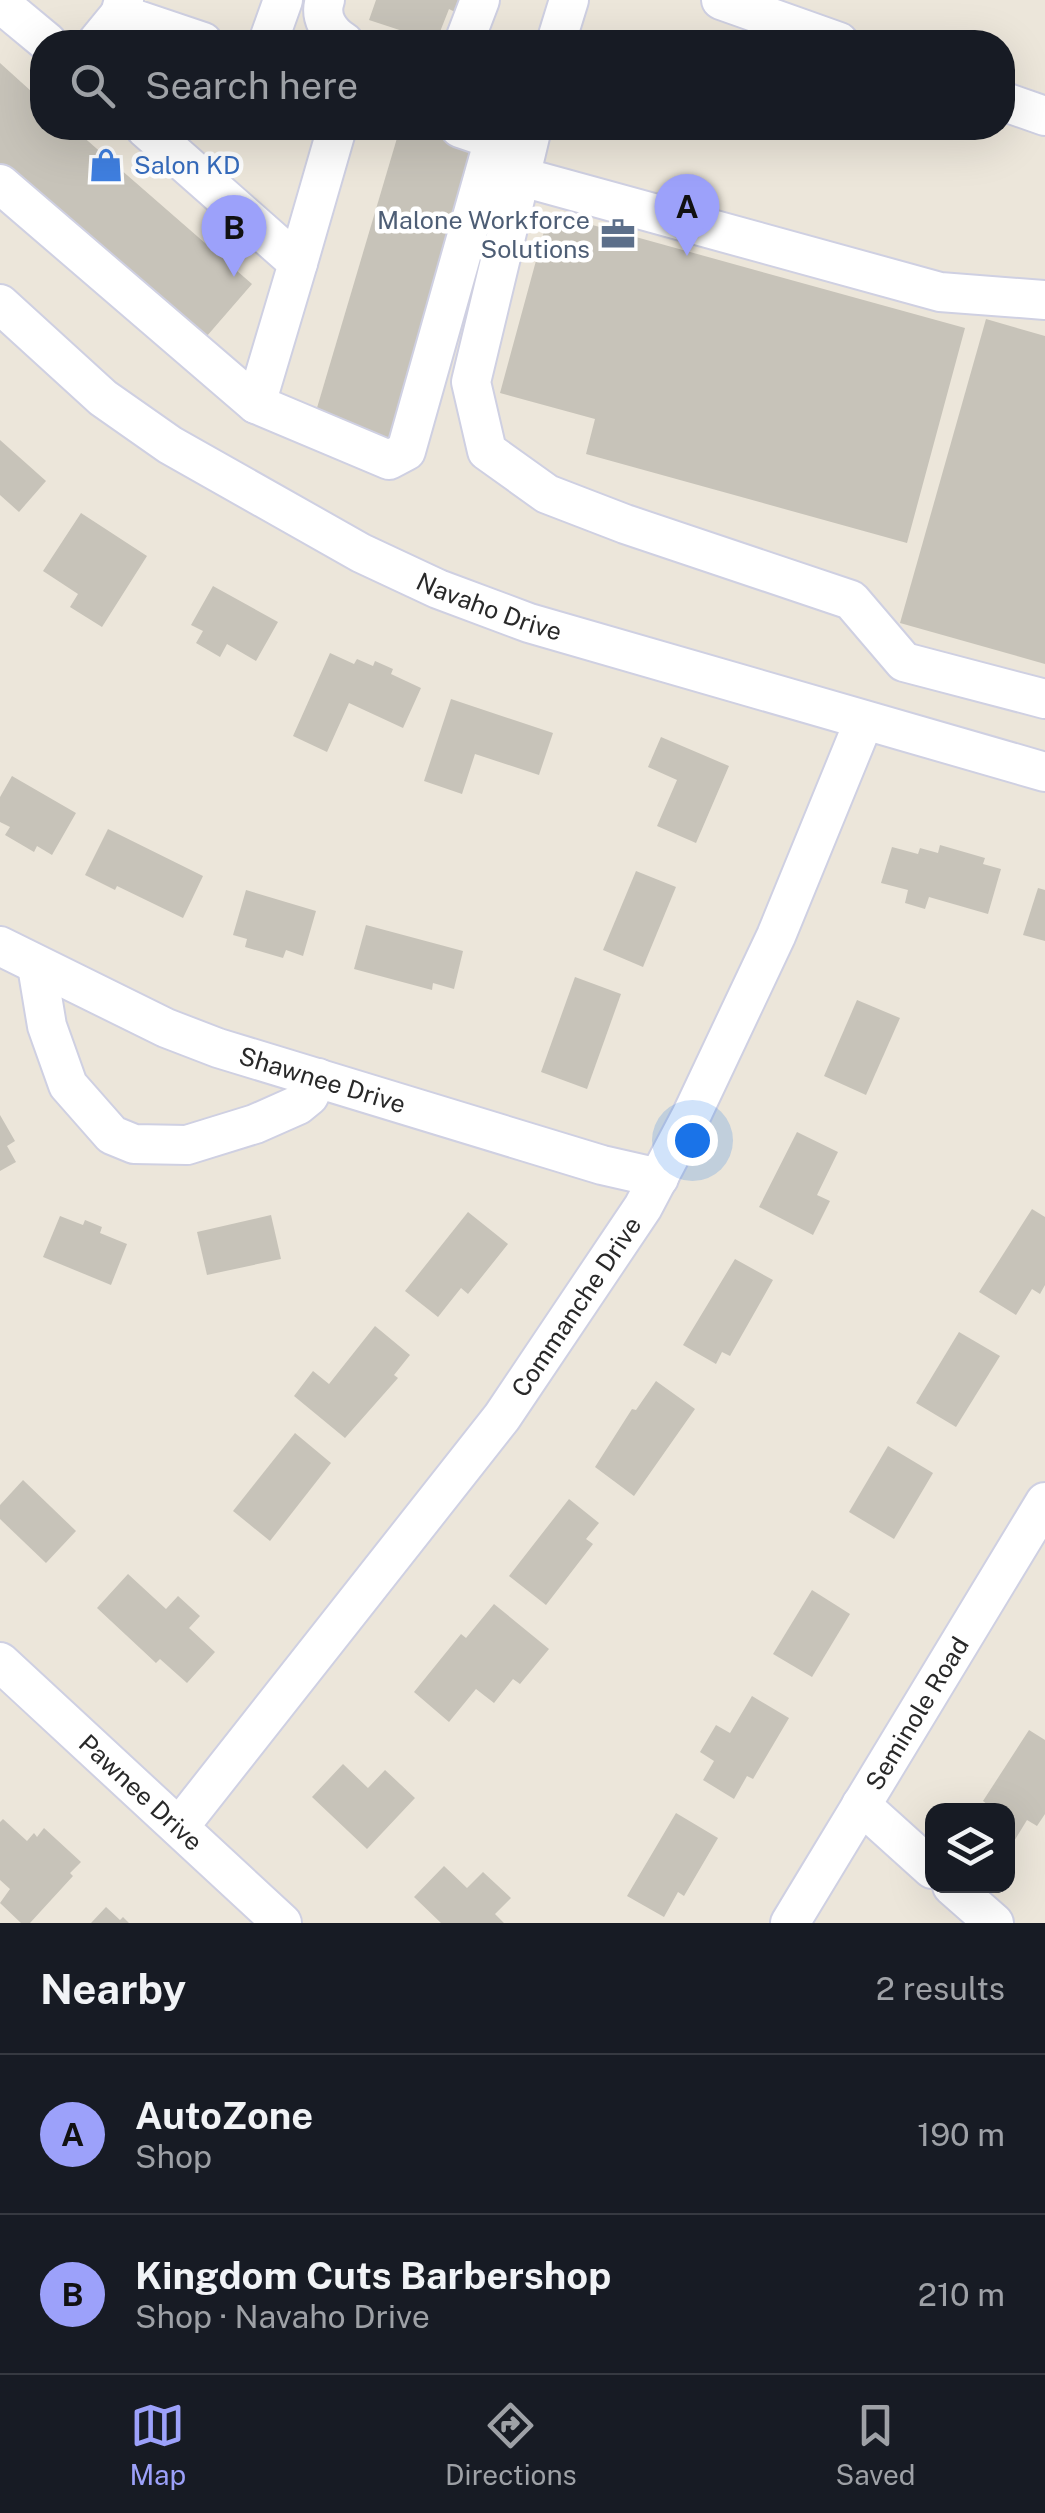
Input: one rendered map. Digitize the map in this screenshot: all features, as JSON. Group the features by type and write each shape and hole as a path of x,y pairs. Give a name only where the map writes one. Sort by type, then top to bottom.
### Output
{"street":[{"path":"272,30 283,0"},
{"path":"325,0 322,10 330,30"},
{"path":"469,30 480,0"},
{"path":"560,30 569,0"},
{"path":"721,0 805,30"},
{"path":"0,3 33,30"},
{"path":"114,19 157,30"},
{"path":"1015,106 1045,116"},
{"path":"159,140 298,263"},
{"path":"256,404 334,140"},
{"path":"507,144 940,292 1045,300"},
{"path":"0,184 256,404 390,460 406,451 507,144"},
{"path":"507,144 471,382 486,451 547,494 851,600 904,662 1045,699"},
{"name":"Navaho Drive","path":"0,304 104,398 170,445 361,553 480,607 1045,772"},
{"name":"Commanche Drive","path":"178,1826 502,1417 660,1178 776,936 864,721"},
{"name":"Shawnee Drive","path":"0,946 166,1028 218,1048 602,1166 660,1178"},
{"path":"37,966 47,1026 68,1085 112,1135 134,1144 187,1145 255,1124 298,1105 309,1096 318,1078"},
{"name":"Seminole Road","path":"790,1923 1045,1502"},
{"name":"Pawnee Drive","path":"0,1662 282,1923"},
{"path":"861,1806 925,1863"},
{"path":"960,1893 994,1923"}],"building":[{"path":"376,0 462,0 457,13 449,9 441,30 399,30 369,20"},
{"path":"0,63 30,90 30,140 87,140 252,284 200,344 0,169"},
{"path":"396,140 467,140 481,144 393,442 314,418"},
{"path":"549,213 965,328 907,543 586,454 595,419 500,393"},
{"path":"986,319 1045,336 1045,664 900,623"},
{"path":"0,440 46,481 19,512 0,495"},
{"path":"81,513 147,556 102,627 70,607 78,594 43,571"},
{"path":"213,586 278,622 256,661 227,644 220,657 196,643 203,631 191,625"},
{"path":"330,653 354,664 357,659 373,666 375,661 393,669 391,674 421,688 403,728 349,703 327,752 293,736"},
{"path":"451,699 553,733 539,775 475,754 462,794 424,781"},
{"path":"661,737 729,766 696,843 657,826 677,780 648,767"},
{"path":"12,776 76,813 52,855 37,846 34,852 5,835 10,827 0,822 0,797"},
{"path":"108,829 203,876 183,918 85,875"},
{"path":"940,845 985,858 983,864 1001,869 988,914 929,897 925,909 905,903 908,890 881,883 892,847 918,854 920,848 938,853"},
{"path":"636,871 676,887 643,967 603,950"},
{"path":"1038,888 1045,890 1045,941 1023,935"},
{"path":"246,890 316,911 303,956 286,950 283,958 245,947 247,939 233,935"},
{"path":"366,925 463,951 454,989 433,983 432,990 354,969"},
{"path":"575,977 621,994 587,1089 541,1072"},
{"path":"857,1000 900,1018 866,1095 824,1076"},
{"path":"0,1115 15,1141 7,1146 16,1162 0,1171"},
{"path":"797,1132 838,1152 817,1195 830,1201 813,1235 759,1207"},
{"path":"1032,1209 1045,1217 1045,1285 1040,1294 1032,1289 1016,1315 979,1292"},
{"path":"468,1212 508,1244 468,1294 461,1288 438,1317 405,1291"},
{"path":"271,1215 281,1259 207,1275 197,1232"},
{"path":"60,1216 102,1227 100,1233 127,1244 111,1285 43,1257"},
{"path":"735,1259 773,1280 730,1356 722,1352 716,1364 683,1345"},
{"path":"375,1326 410,1355 394,1375 398,1378 345,1438 294,1396 313,1371 329,1384"},
{"path":"959,1332 1000,1356 956,1427 916,1403"},
{"path":"656,1381 695,1409 634,1496 595,1467 632,1409 636,1410"},
{"path":"295,1433 331,1463 270,1541 233,1511"},
{"path":"888,1446 933,1473 894,1539 849,1512"},
{"path":"23,1480 76,1531 46,1563 0,1519 0,1505"},
{"path":"569,1499 599,1523 586,1539 593,1544 546,1605 509,1576"},
{"path":"128,1574 166,1609 178,1596 200,1616 189,1628 215,1652 187,1683 160,1659 156,1663 97,1608"},
{"path":"812,1590 850,1614 812,1677 773,1654"},
{"path":"494,1604 549,1649 520,1684 513,1679 494,1703 476,1689 449,1722 414,1692 461,1634 466,1638"},
{"path":"752,1696 789,1718 753,1779 747,1776 734,1799 703,1780 714,1761 700,1752 716,1725 730,1733"},
{"path":"1029,1730 1045,1740 1045,1814 1037,1826 1027,1820 1015,1840 1015,1803 983,1801"},
{"path":"343,1764 368,1788 385,1770 415,1798 367,1849 312,1797"},
{"path":"676,1813 718,1838 684,1896 678,1892 664,1917 627,1896"},
{"path":"3,1819 27,1841 44,1828 81,1862 30,1923 21,1923 0,1903 10,1889 0,1880"},
{"path":"444,1866 467,1888 483,1872 511,1898 495,1914 504,1923 441,1923 414,1897"},
{"path":"106,1907 120,1920 123,1917 129,1923 91,1923"}],"place":[{"name":"Salon KD","path":"106,165"},
{"name":"Malone Workforce Solutions","path":"618,234"},
{"name":"AutoZone","path":"687,256"},
{"name":"Kingdom Cuts Barbershop","path":"234,277"}]}
